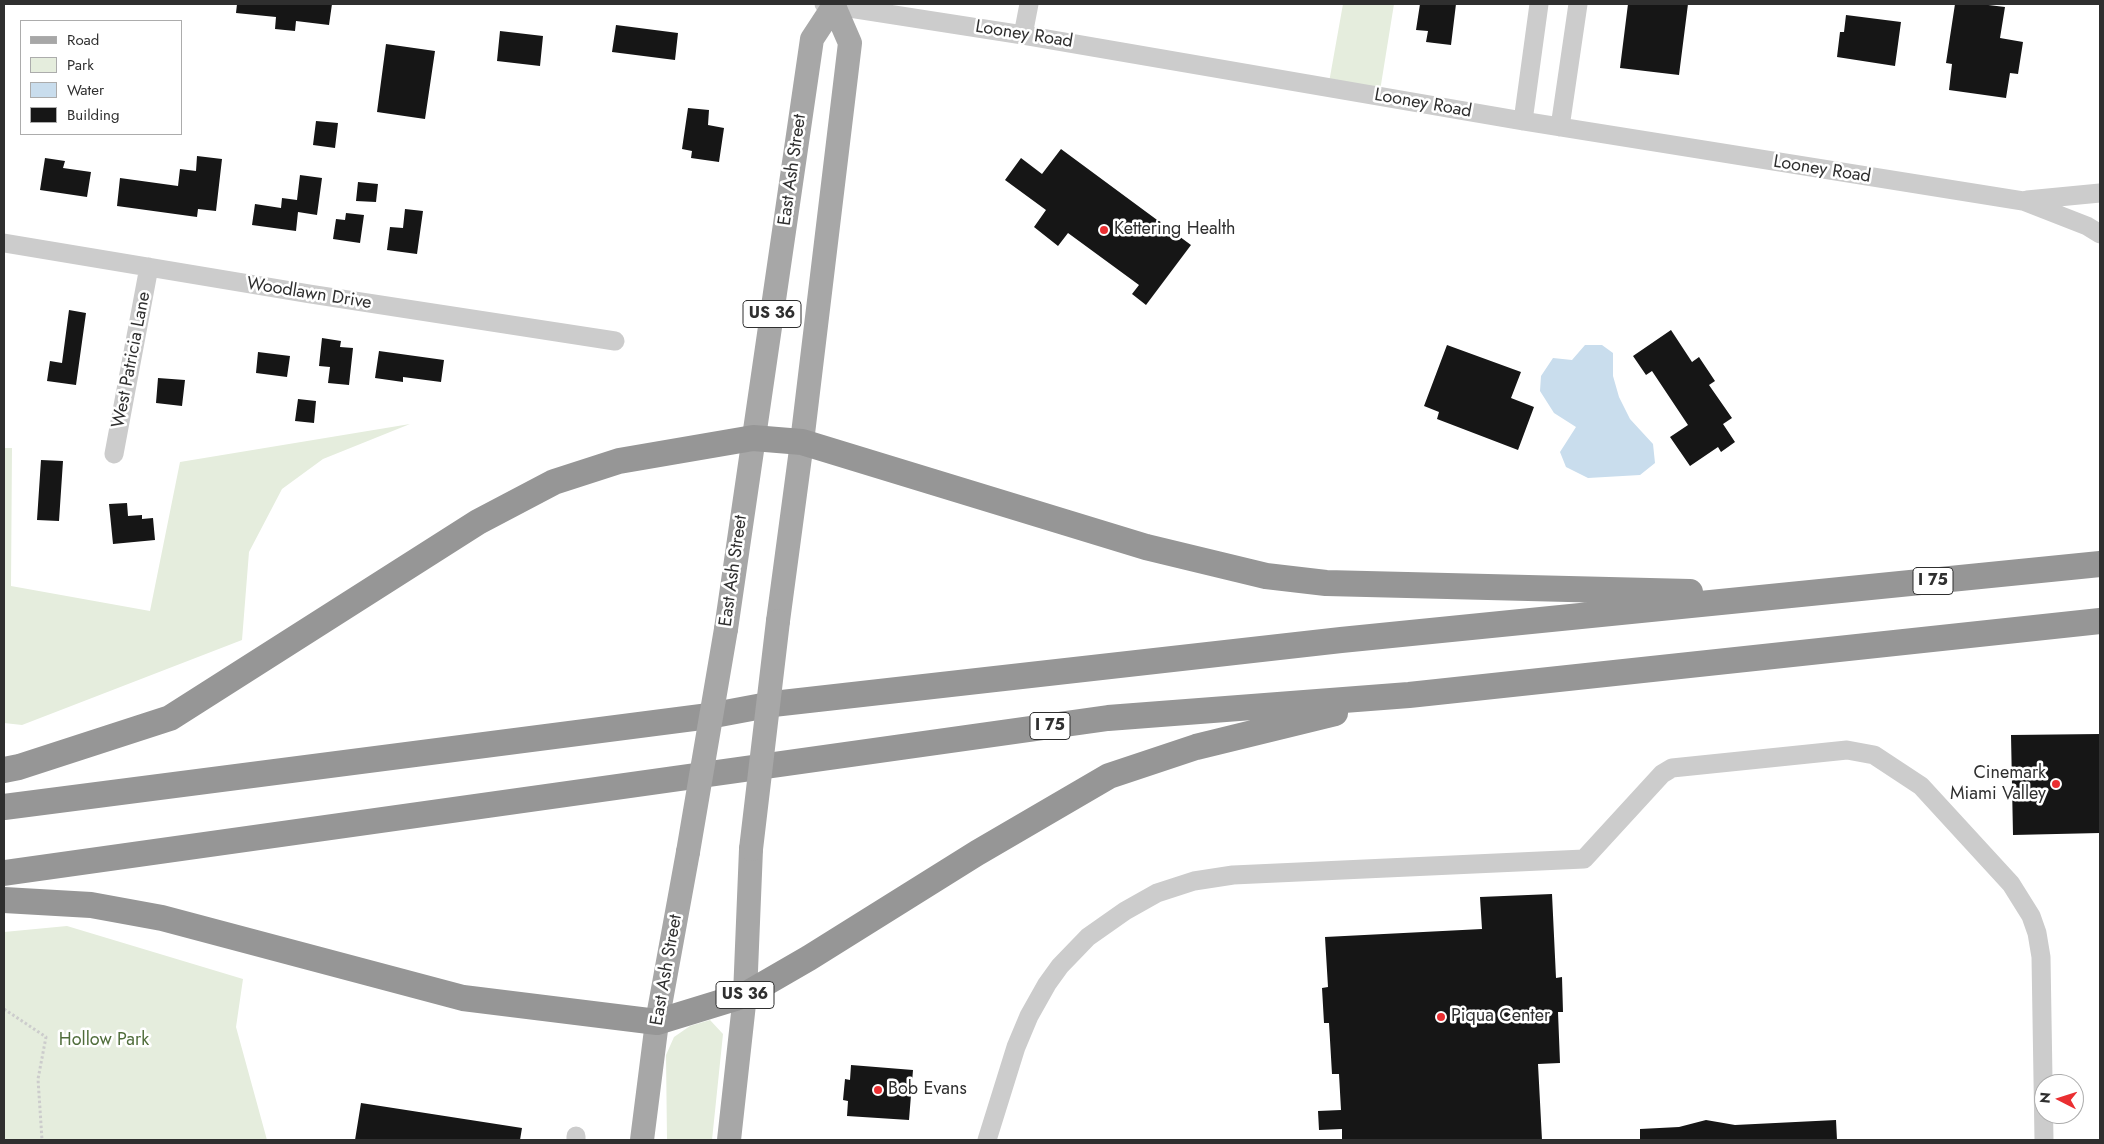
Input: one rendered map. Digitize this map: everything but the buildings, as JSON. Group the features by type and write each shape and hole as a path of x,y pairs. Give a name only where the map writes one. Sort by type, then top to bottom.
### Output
{"highway":[{"path":"4,770 19,767 170,718 478,522 554,482 619,461 754,438 802,442 1146,547 1266,576 1326,583 1806,594"},
{"name":"I 75","path":"4,808 709,716 773,704 1341,640 2100,564"},
{"name":"I 75","path":"4,872 1108,718 1409,695 2100,621"},
{"path":"4,900 91,905 162,918 463,998 657,1022 745,995 809,958 977,853 1109,776 1196,747 1409,695"}],"main road":[{"name":"East Ash Street","path":"642,1140 657,1022 726,629 812,39 830,4"},
{"name":"US 36","path":"729,1140 745,995 751,849 850,44 830,4"}],"street":[{"name":"Looney Road","path":"830,4 1023,35 1523,121 2023,201 2087,226 2100,234"},
{"path":"1023,35 1028,4"},
{"path":"1523,121 1539,4"},
{"path":"1560,127 1578,4"},
{"name":"Looney Road","path":"2023,201 2100,193"},
{"name":"Woodlawn Drive","path":"4,243 320,296 615,341"},
{"name":"West Patricia Lane","path":"114,454 149,267"},
{"path":"987,1140 1003,1084 1023,1029 1047,984 1070,954 1088,937 1125,910 1152,896 1194,881 1233,875 1584,859 1662,774 1672,768 1847,750 1874,755 1921,786 2011,884 2031,916 2037,933 2041,957 2044,1140"}],"path":[{"path":"4,1009 46,1037 38,1079 42,1140"}],"green space":[{"path":"1343,4 1394,4 1379,97 1328,88"},
{"path":"410,424 323,459 282,489 249,552 242,640 22,725 4,723 4,448 12,448 11,586 150,611 180,462"},
{"name":"Hollow Park","path":"67,926 243,979 236,1027 267,1140 4,1140 4,932"},
{"path":"710,1020 723,1034 712,1140 667,1140 666,1055 674,1037 690,1026"}],"water":[{"path":"1585,345 1602,345 1613,353 1613,376 1619,397 1630,419 1653,444 1655,463 1640,475 1588,478 1566,467 1560,452 1576,427 1554,413 1540,391 1541,376 1553,358 1572,360"}],"place":[{"name":"Kettering Health","path":"1104,230"},
{"name":"Cinemark Miami Valley","path":"2056,784"},
{"name":"Piqua Center","path":"1441,1017"},
{"name":"Bob Evans","path":"878,1090"}]}
